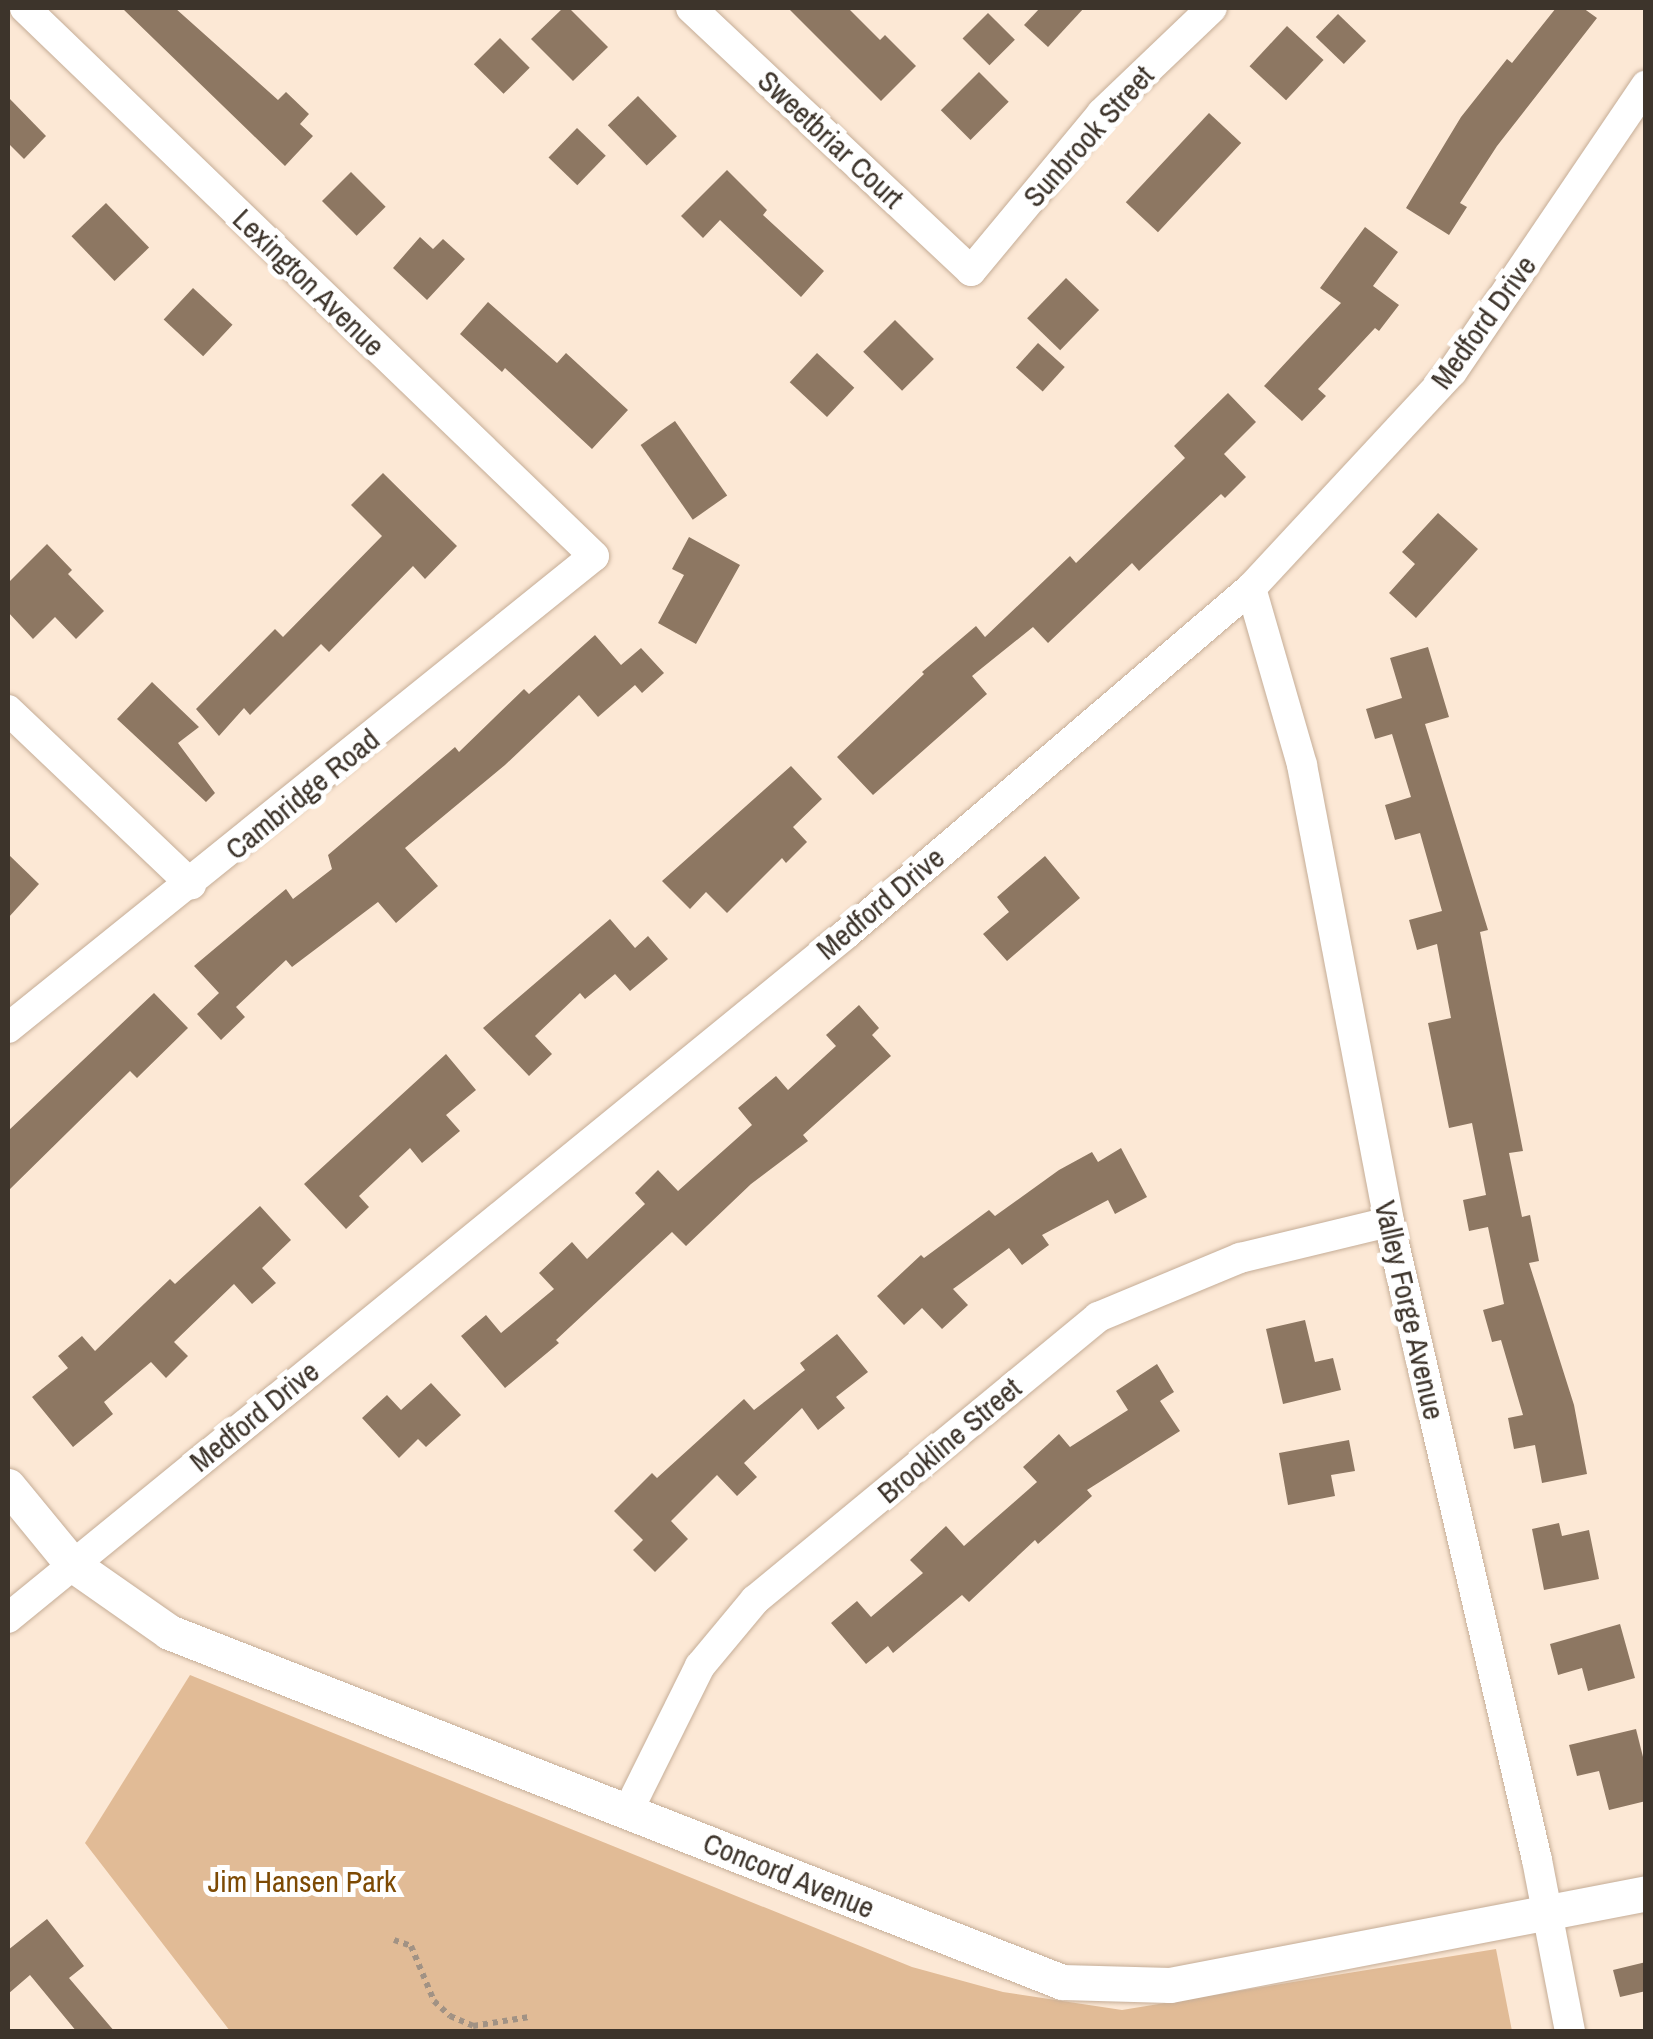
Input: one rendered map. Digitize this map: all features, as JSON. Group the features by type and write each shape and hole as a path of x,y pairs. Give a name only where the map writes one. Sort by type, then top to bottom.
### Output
{"street":[{"name":"Lexington Avenue","path":"25,8 594,556"},
{"name":"Sweetbriar Court","path":"691,8 971,271"},
{"name":"Sunbrook Street","path":"971,271 1102,113 1212,8"},
{"name":"Medford Drive","path":"8,1618 846,934 1251,588 1452,372 1646,85"},
{"name":"Cambridge Road","path":"8,1028 594,556"},
{"name":"Valley Forge Avenue","path":"1251,588 1302,765 1389,1222 1547,1913 1570,2032"},
{"path":"8,710 190,884"},
{"name":"Brookline Street","path":"628,1811 700,1666 755,1600 1098,1316 1240,1258 1389,1222"},
{"name":"Concord Avenue","path":"8,1486 72,1564 169,1632 1062,1982 1170,1984 1646,1893"}],"path":[{"path":"394,1940 411,1946 434,2001 450,2016 473,2026 529,2017"}],"green space":[{"name":"Jim Hansen Park","path":"190,1675 912,1967 1003,1992 1122,2010 1496,1949 1512,2031 230,2031 85,1843"}],"building":[{"path":"122,8 175,8 278,100 286,92 309,114 300,124 313,136 285,166"},
{"path":"563,8 569,8 608,47 573,81 531,39"},
{"path":"788,8 848,8 880,40 885,35 916,66 881,101"},
{"path":"1040,8 1084,8 1048,47 1024,25"},
{"path":"1556,8 1583,8 1597,18 1497,146 1460,203 1467,207 1449,235 1406,208 1461,117 1507,59 1512,63"},
{"path":"988,13 1015,40 989,65 963,38"},
{"path":"1338,14 1366,41 1344,64 1316,37"},
{"path":"1287,26 1324,60 1286,100 1249,66"},
{"path":"500,38 530,68 504,94 474,64"},
{"path":"979,72 1009,102 971,140 941,110"},
{"path":"638,96 677,136 647,165 608,125"},
{"path":"8,97 46,136 24,159 8,143"},
{"path":"1209,113 1241,143 1158,232 1126,202"},
{"path":"577,128 606,156 577,185 549,157"},
{"path":"727,170 767,210 763,215 824,271 801,297 720,220 703,238 681,216"},
{"path":"351,172 386,207 357,236 322,201"},
{"path":"106,203 149,248 115,281 71,236"},
{"path":"1365,227 1398,252 1373,286 1399,305 1379,331 1375,328 1318,389 1326,396 1302,421 1264,386 1341,303 1320,288"},
{"path":"420,237 433,249 443,239 465,259 427,300 393,268"},
{"path":"1066,278 1099,310 1060,350 1027,318"},
{"path":"193,288 232,325 203,356 164,319"},
{"path":"488,302 557,363 566,353 628,410 592,449 505,368 502,372 460,334"},
{"path":"895,320 934,359 902,391 863,352"},
{"path":"1038,343 1065,367 1043,392 1016,368"},
{"path":"817,353 854,388 827,417 790,382"},
{"path":"1228,393 1256,422 1224,454 1246,477 1225,498 1221,494 1139,571 1132,563 1048,643 1033,627 972,676 987,694 873,795 837,757 922,672 976,626 985,637 1070,556 1076,563 1185,458 1174,446"},
{"path":"675,421 727,496 693,520 641,445"},
{"path":"383,473 457,546 425,579 413,566 329,652 321,644 250,715 244,708 219,736 196,709 275,629 283,637 382,536 351,505"},
{"path":"1438,513 1478,549 1416,618 1389,593 1415,564 1402,552"},
{"path":"689,537 740,565 696,644 658,623 684,575 672,569"},
{"path":"47,544 72,570 68,574 104,611 76,639 55,617 33,639 8,612 8,583"},
{"path":"595,635 621,665 641,648 664,673 642,693 635,685 598,717 579,695 505,765 405,848 438,886 396,923 378,902 292,967 286,960 236,1007 245,1017 221,1040 197,1014 219,993 194,966 286,889 293,899 332,869 328,855 455,747 459,752 524,689 529,694"},
{"path":"1428,647 1449,717 1425,724 1488,930 1480,932 1523,1151 1509,1153 1522,1217 1530,1215 1539,1261 1529,1263 1574,1405 1587,1474 1542,1483 1535,1445 1514,1449 1508,1418 1523,1415 1501,1340 1492,1342 1483,1310 1504,1304 1488,1227 1469,1231 1463,1200 1486,1195 1472,1123 1449,1128 1428,1023 1451,1018 1437,944 1417,950 1409,920 1442,911 1420,833 1395,840 1385,805 1411,797 1392,734 1375,739 1366,709 1402,698 1390,658"},
{"path":"152,682 199,727 178,743 215,793 206,802 117,719"},
{"path":"791,766 822,799 793,827 807,842 786,863 782,858 727,913 706,892 690,909 662,881"},
{"path":"8,854 39,884 8,918"},
{"path":"1045,856 1080,898 1007,961 983,934 1009,912 997,897"},
{"path":"610,919 635,948 648,936 668,959 630,991 615,974 585,999 580,993 535,1036 552,1054 529,1076 483,1028"},
{"path":"154,993 188,1028 137,1078 130,1071 8,1191 8,1131"},
{"path":"859,1005 879,1028 872,1035 891,1056 803,1135 808,1141 751,1184 686,1246 672,1232 556,1340 559,1343 505,1388 461,1336 486,1315 501,1333 554,1289 539,1273 572,1242 587,1259 645,1204 635,1193 658,1170 678,1191 752,1125 738,1108 776,1076 788,1090 836,1046 826,1035"},
{"path":"446,1054 476,1090 446,1115 460,1131 422,1163 410,1148 359,1196 369,1207 346,1229 304,1184"},
{"path":"1121,1148 1147,1197 1115,1214 1108,1200 1042,1235 1049,1245 1022,1265 1009,1248 953,1289 968,1305 942,1329 922,1308 904,1325 877,1296 921,1255 924,1258 989,1210 995,1216 1059,1170 1092,1152 1098,1162"},
{"path":"260,1206 291,1240 262,1268 276,1283 252,1304 234,1284 174,1342 188,1356 166,1378 151,1362 104,1402 113,1414 73,1447 32,1397 68,1368 58,1356 82,1336 95,1351 170,1279 175,1284"},
{"path":"1305,1320 1315,1362 1333,1358 1341,1390 1283,1404 1266,1329"},
{"path":"837,1334 868,1372 836,1397 845,1408 818,1430 802,1408 744,1463 757,1477 737,1496 717,1475 671,1521 688,1539 655,1572 633,1550 643,1540 614,1511 652,1473 657,1478 744,1399 754,1410 805,1370 800,1363"},
{"path":"1157,1364 1174,1392 1160,1401 1180,1431 1087,1490 1092,1496 1038,1544 1035,1540 969,1602 962,1595 893,1653 888,1646 866,1664 831,1623 857,1601 871,1617 923,1573 910,1560 946,1526 964,1546 1037,1482 1023,1467 1059,1434 1070,1447 1128,1410 1116,1391"},
{"path":"431,1383 461,1415 426,1447 418,1439 399,1458 362,1418 387,1395 401,1410"},
{"path":"1349,1440 1355,1471 1331,1475 1335,1496 1288,1505 1279,1453"},
{"path":"1559,1523 1562,1536 1589,1530 1599,1579 1544,1590 1532,1529"},
{"path":"1620,1624 1635,1678 1588,1691 1582,1668 1558,1675 1550,1644"},
{"path":"1636,1729 1646,1769 1646,1801 1609,1810 1599,1771 1577,1776 1569,1745"},
{"path":"47,1919 84,1966 69,1978 115,2032 77,2032 30,1975 8,1994 8,1950"},
{"path":"1646,1962 1646,1991 1620,1997 1613,1970"}]}
